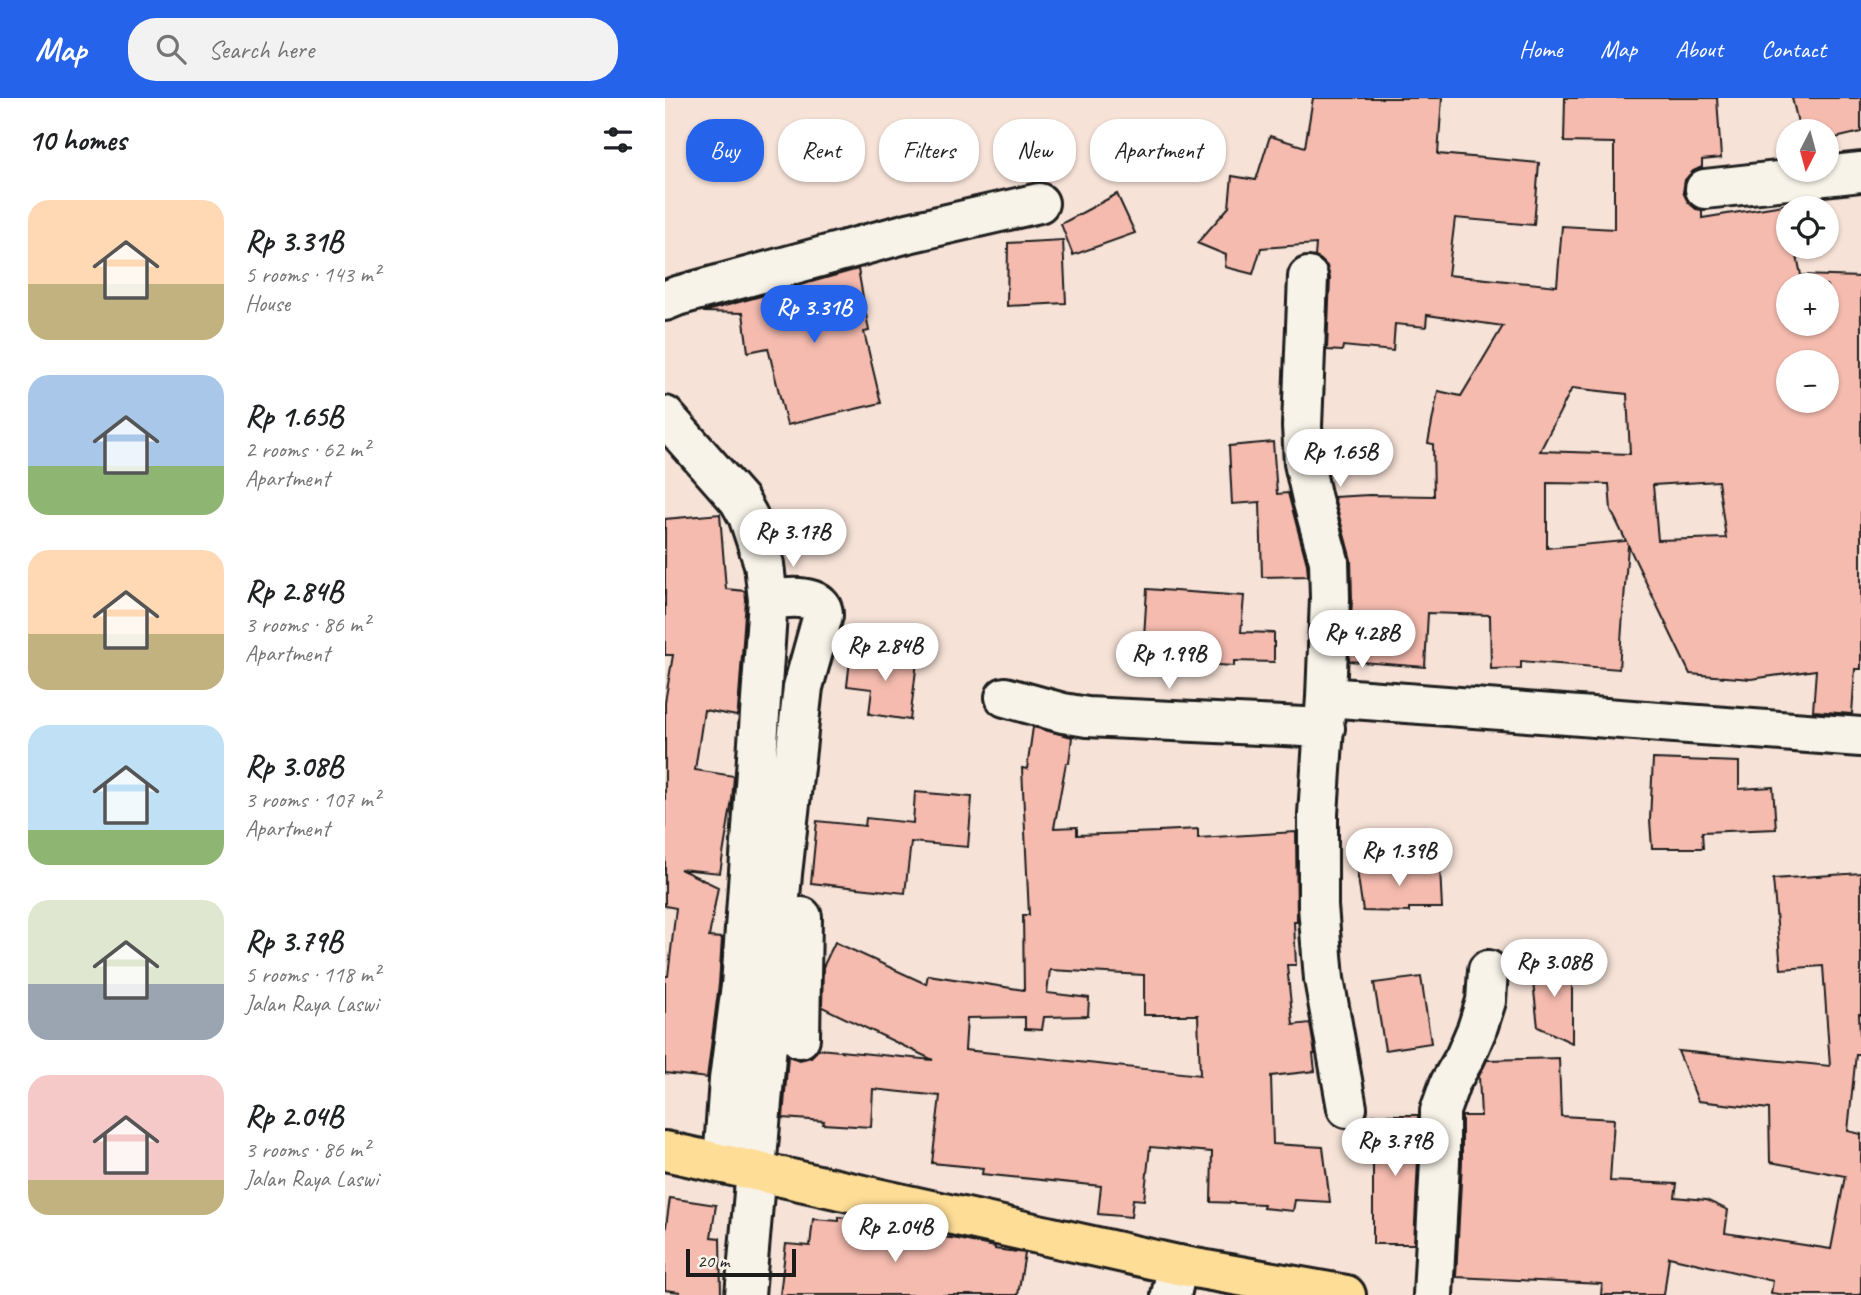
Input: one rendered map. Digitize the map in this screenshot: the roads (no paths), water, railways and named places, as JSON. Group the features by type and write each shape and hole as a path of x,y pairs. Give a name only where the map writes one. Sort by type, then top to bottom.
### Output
{"main road":[{"path":"665,1151 739,1167 1175,1280 1346,1295"}],"street":[{"path":"1705,189 1861,172"},
{"path":"665,300 908,233 1039,203"},
{"path":"1308,277 1304,463 1329,561 1330,598 1318,814 1318,906 1326,990 1346,1108"},
{"path":"665,416 739,500 748,516 764,564 785,600 766,873 739,1167 745,1295"},
{"path":"766,873 803,688 823,615 821,604 785,600"},
{"path":"1005,697 1087,717 1325,712 1861,737"},
{"path":"766,873 801,886 802,890 800,1038"},
{"path":"1433,1295 1440,1111 1450,1083 1477,1030 1486,1001 1488,970"}]}
